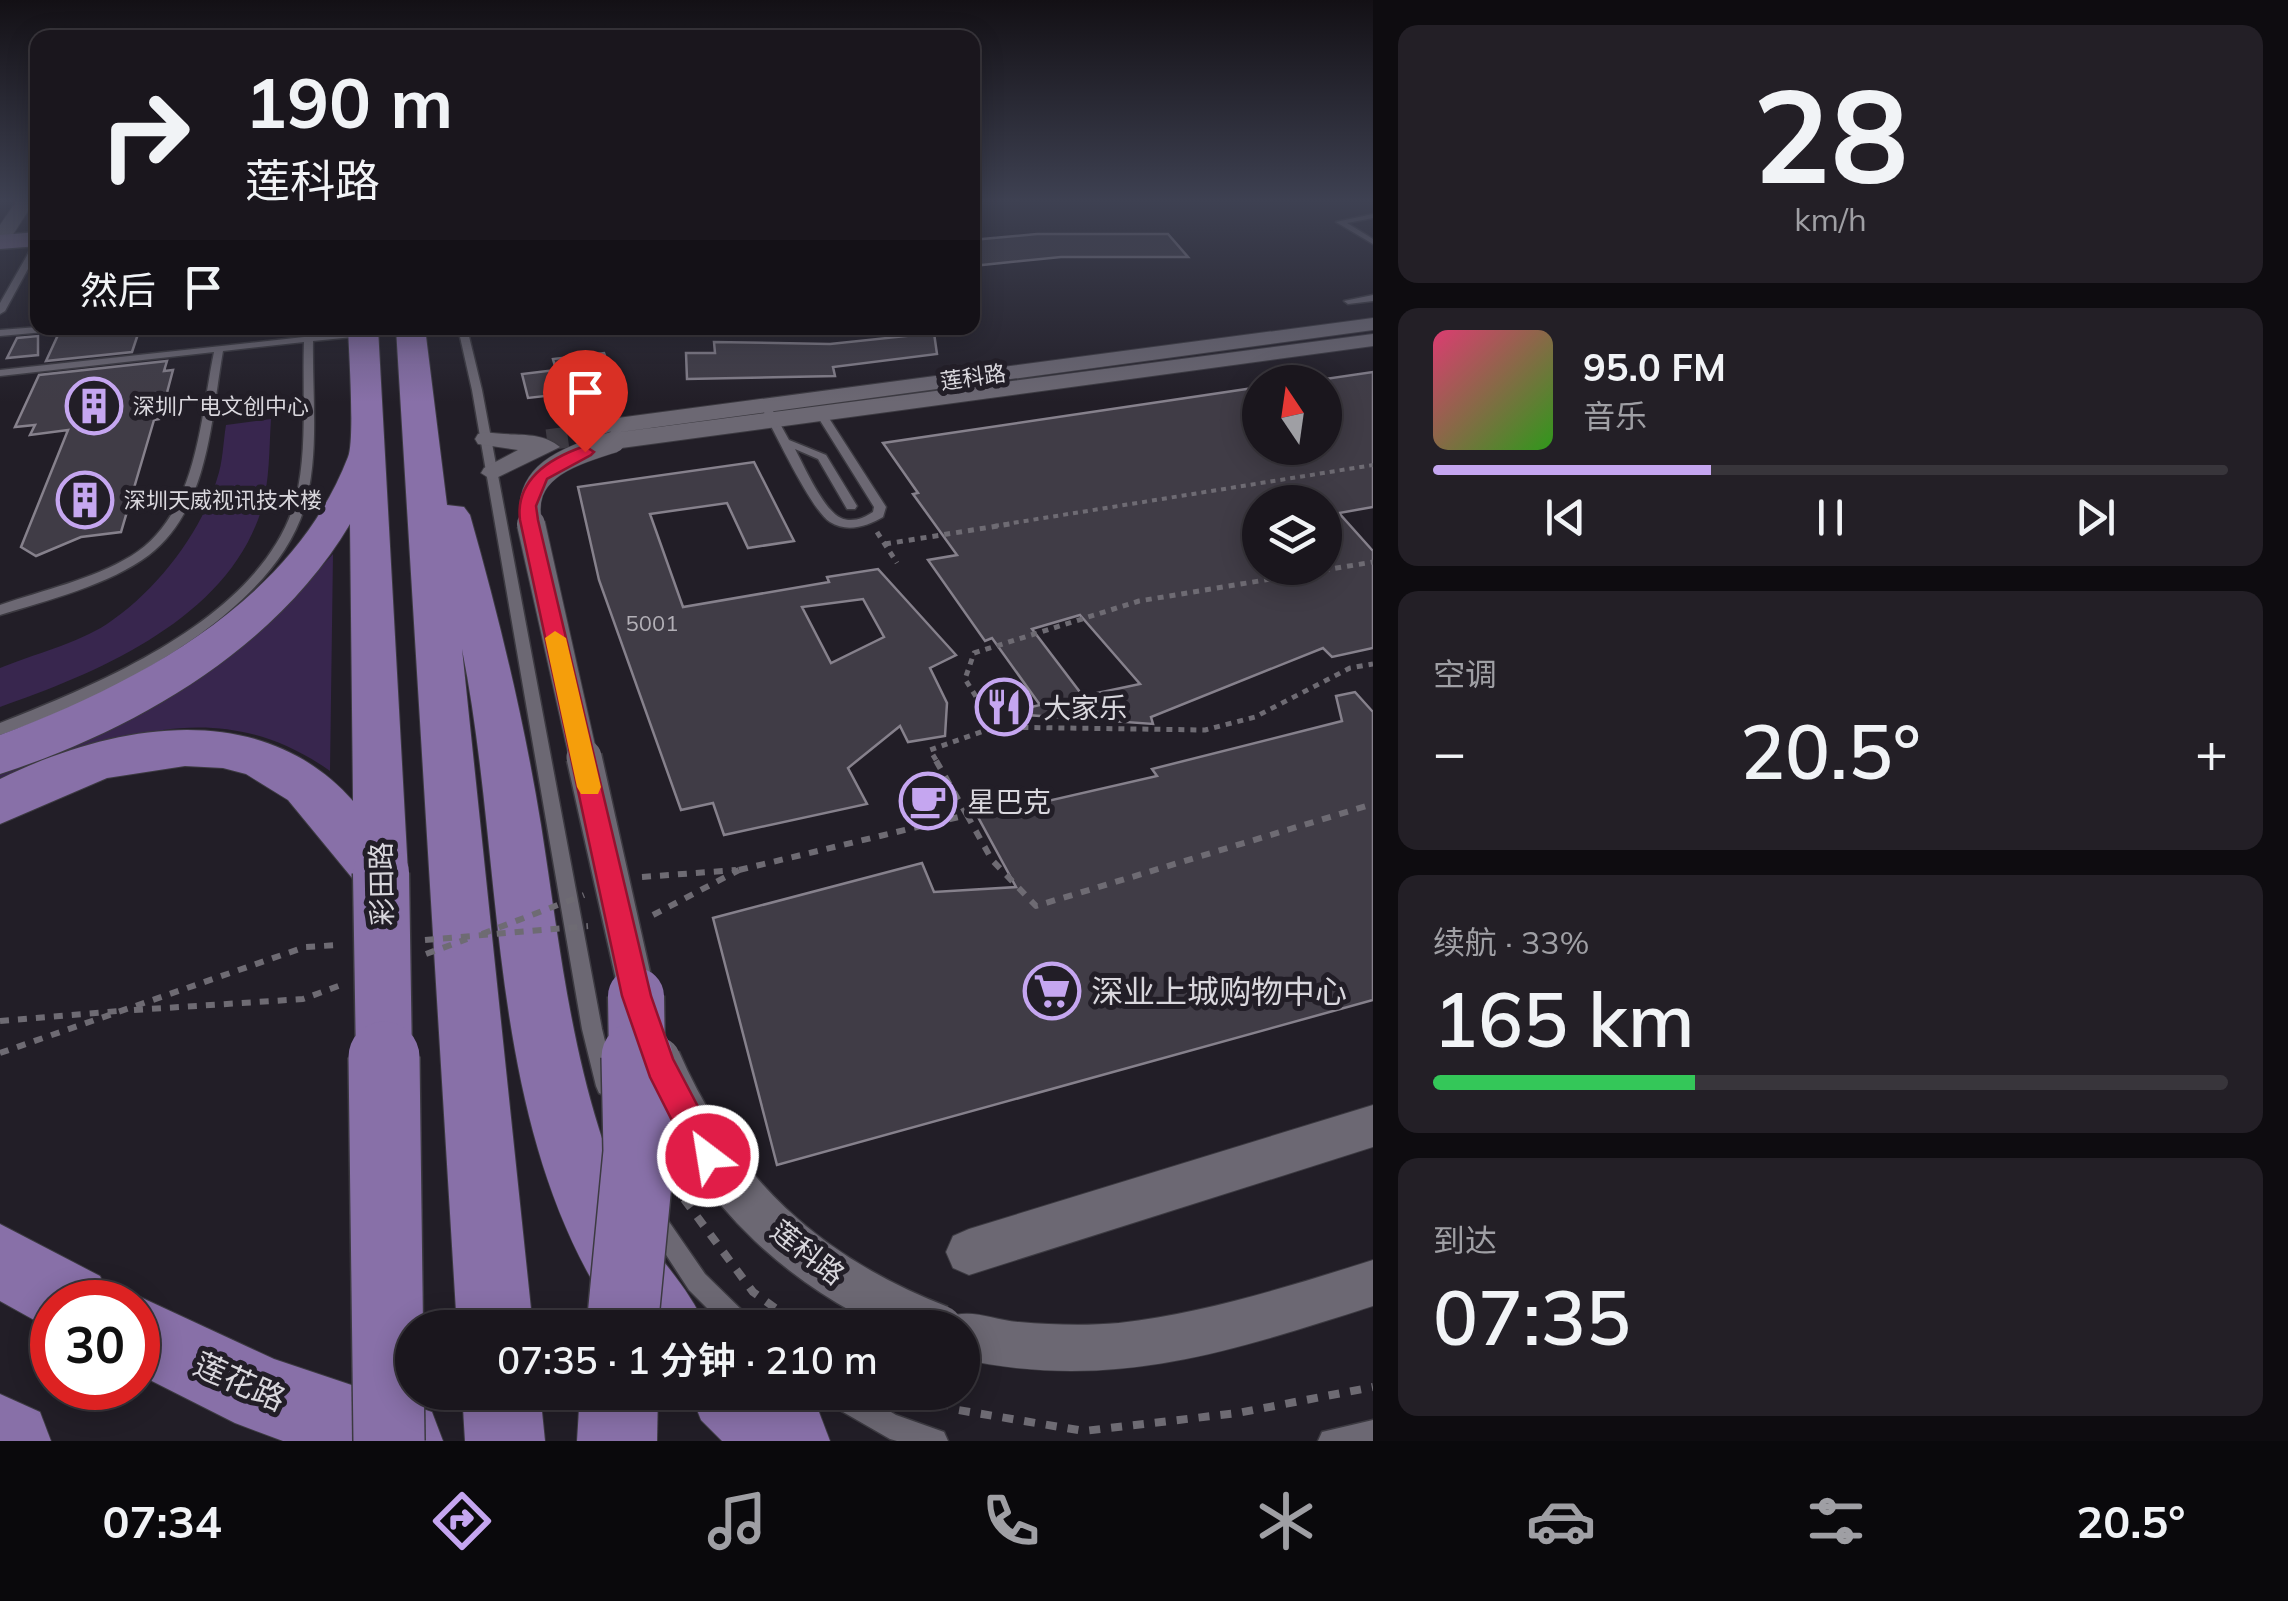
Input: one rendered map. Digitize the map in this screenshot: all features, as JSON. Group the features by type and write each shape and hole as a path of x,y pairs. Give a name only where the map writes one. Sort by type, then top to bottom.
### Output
{"main road":[{"name":"彩田路","path":"363,335 381,872 389,1441"},
{"path":"411,335 426,471 493,1310"},
{"path":"0,755 99,714 155,682 252,614 316,548 339,514 367,452"},
{"path":"426,471 450,507 476,609 504,750 549,1061 565,1132 606,1241 653,1310"},
{"path":"0,803 56,776 126,756 188,748 229,752 293,776 330,810 381,872"},
{"path":"624,1310 640,1152 636,996"},
{"path":"0,1260 35,1280"},
{"name":"莲花路","path":"160,1345 263,1395 403,1441"},
{"path":"502,1410 505,1441"},
{"path":"616,1441 618,1410"},
{"path":"745,1410 790,1441"},
{"path":"0,1434 11,1441"}],"street":[{"name":"莲科路","path":"894,1310 834,1276 787,1242 708,1156 680,1110 636,996 527,506 533,485 548,468 614,442 598,437 598,430 610,424 768,412 1373,324"},
{"name":"莲科路","path":"768,412 821,414 1373,340"},
{"path":"486,439 548,444 492,473"},
{"path":"969,1252 1373,1126"},
{"path":"980,1340 1080,1350 1190,1335 1373,1284"}],"lane":[{"path":"0,311 25,267"},
{"path":"1348,301 1373,298"},
{"path":"0,333 30,330"},
{"path":"0,373 219,348 296,335"},
{"path":"0,730 132,670 205,622 268,568 290,534 299,506 308,335"},
{"path":"464,335 486,439 592,1029 610,1101"},
{"path":"0,610 131,561 149,550 165,532 186,497 194,470 219,348"},
{"path":"768,412 828,515 850,524 870,520 879,514 880,506 821,414"},
{"path":"786,441 822,458 851,506"},
{"path":"822,458 828,451 846,453"},
{"path":"618,1128 643,1200 665,1239 697,1282 726,1310"},
{"path":"863,1410 890,1426 934,1441"},
{"path":"1331,1441 1373,1433"}],"path":[{"path":"885,544 1373,465"},
{"path":"870,520 897,564"},
{"path":"995,727 965,679 974,653 1139,601 1373,562"},
{"path":"1373,664 1350,668 1255,717 1205,730 995,727 930,750 992,860 1036,906 1373,804"},
{"path":"739,870 967,815"},
{"path":"958,1410 1084,1430 1238,1413 1373,1388"}],"shaded area":[{"path":"271,419 268,477 261,511 244,549 220,582 189,612 117,659 0,707 0,668 95,631 125,611 159,579 188,541 210,500 221,466 226,425"},
{"path":"333,554 330,771 288,747 247,733 206,728 165,730 125,738 0,785 0,774 232,654 273,620"}],"building":[{"path":"58,335 138,335 132,352 46,361"},
{"path":"934,335 937,354 833,367 835,376 687,379 686,353 715,353 714,342 830,344"},
{"path":"38,336 38,355 7,358 17,338"},
{"path":"604,353 616,388 528,398 522,374 556,370 553,359"},
{"path":"167,361 164,371 173,370 160,419 154,420 121,532 81,537 36,556 21,547 68,430 30,435 35,425 15,427 39,375"},
{"path":"1373,372 1373,507 1342,512 1342,485 1242,485 1242,585 1342,585 1342,516 1373,551 1373,648 1332,657 1323,648 1151,717 1153,724 1027,715 1027,708 1040,705 992,638 985,641 928,560 957,555 913,494 918,493 883,443 1242,390 1242,465 1342,465 1342,377","holes":["1080,615 1140,684 1083,696 1032,629"]},
{"path":"754,462 794,541 748,548 727,503 650,514 683,607 829,582 827,577 878,569 956,655 930,668 947,703 945,736 908,742 900,726 848,768 867,804 724,835 713,803 681,810 599,580 578,487","holes":["863,599 884,637 831,663 802,607"]},
{"name":"深业上城购物中心","path":"1355,692 1373,712 1373,1000 777,1165 713,918 922,863 934,892 1016,887 978,817 1157,776 1152,769 1342,721 1336,696"}],"tunnel":[{"path":"547,440 627,429"}],"slow traffic":[{"path":"555,638 589,787"}],"place":[{"name":"深圳广电文创中心","path":"94,406"},
{"name":"深圳天威视讯技术楼","path":"85,500"},
{"name":"大家乐","path":"1004,707"},
{"name":"星巴克","path":"928,801"},
{"name":"深业上城购物中心","path":"1052,991"}],"route":[{"path":"585,452 567,458 539,476 527,506 529,520 636,996 680,1110 708,1156"}]}
